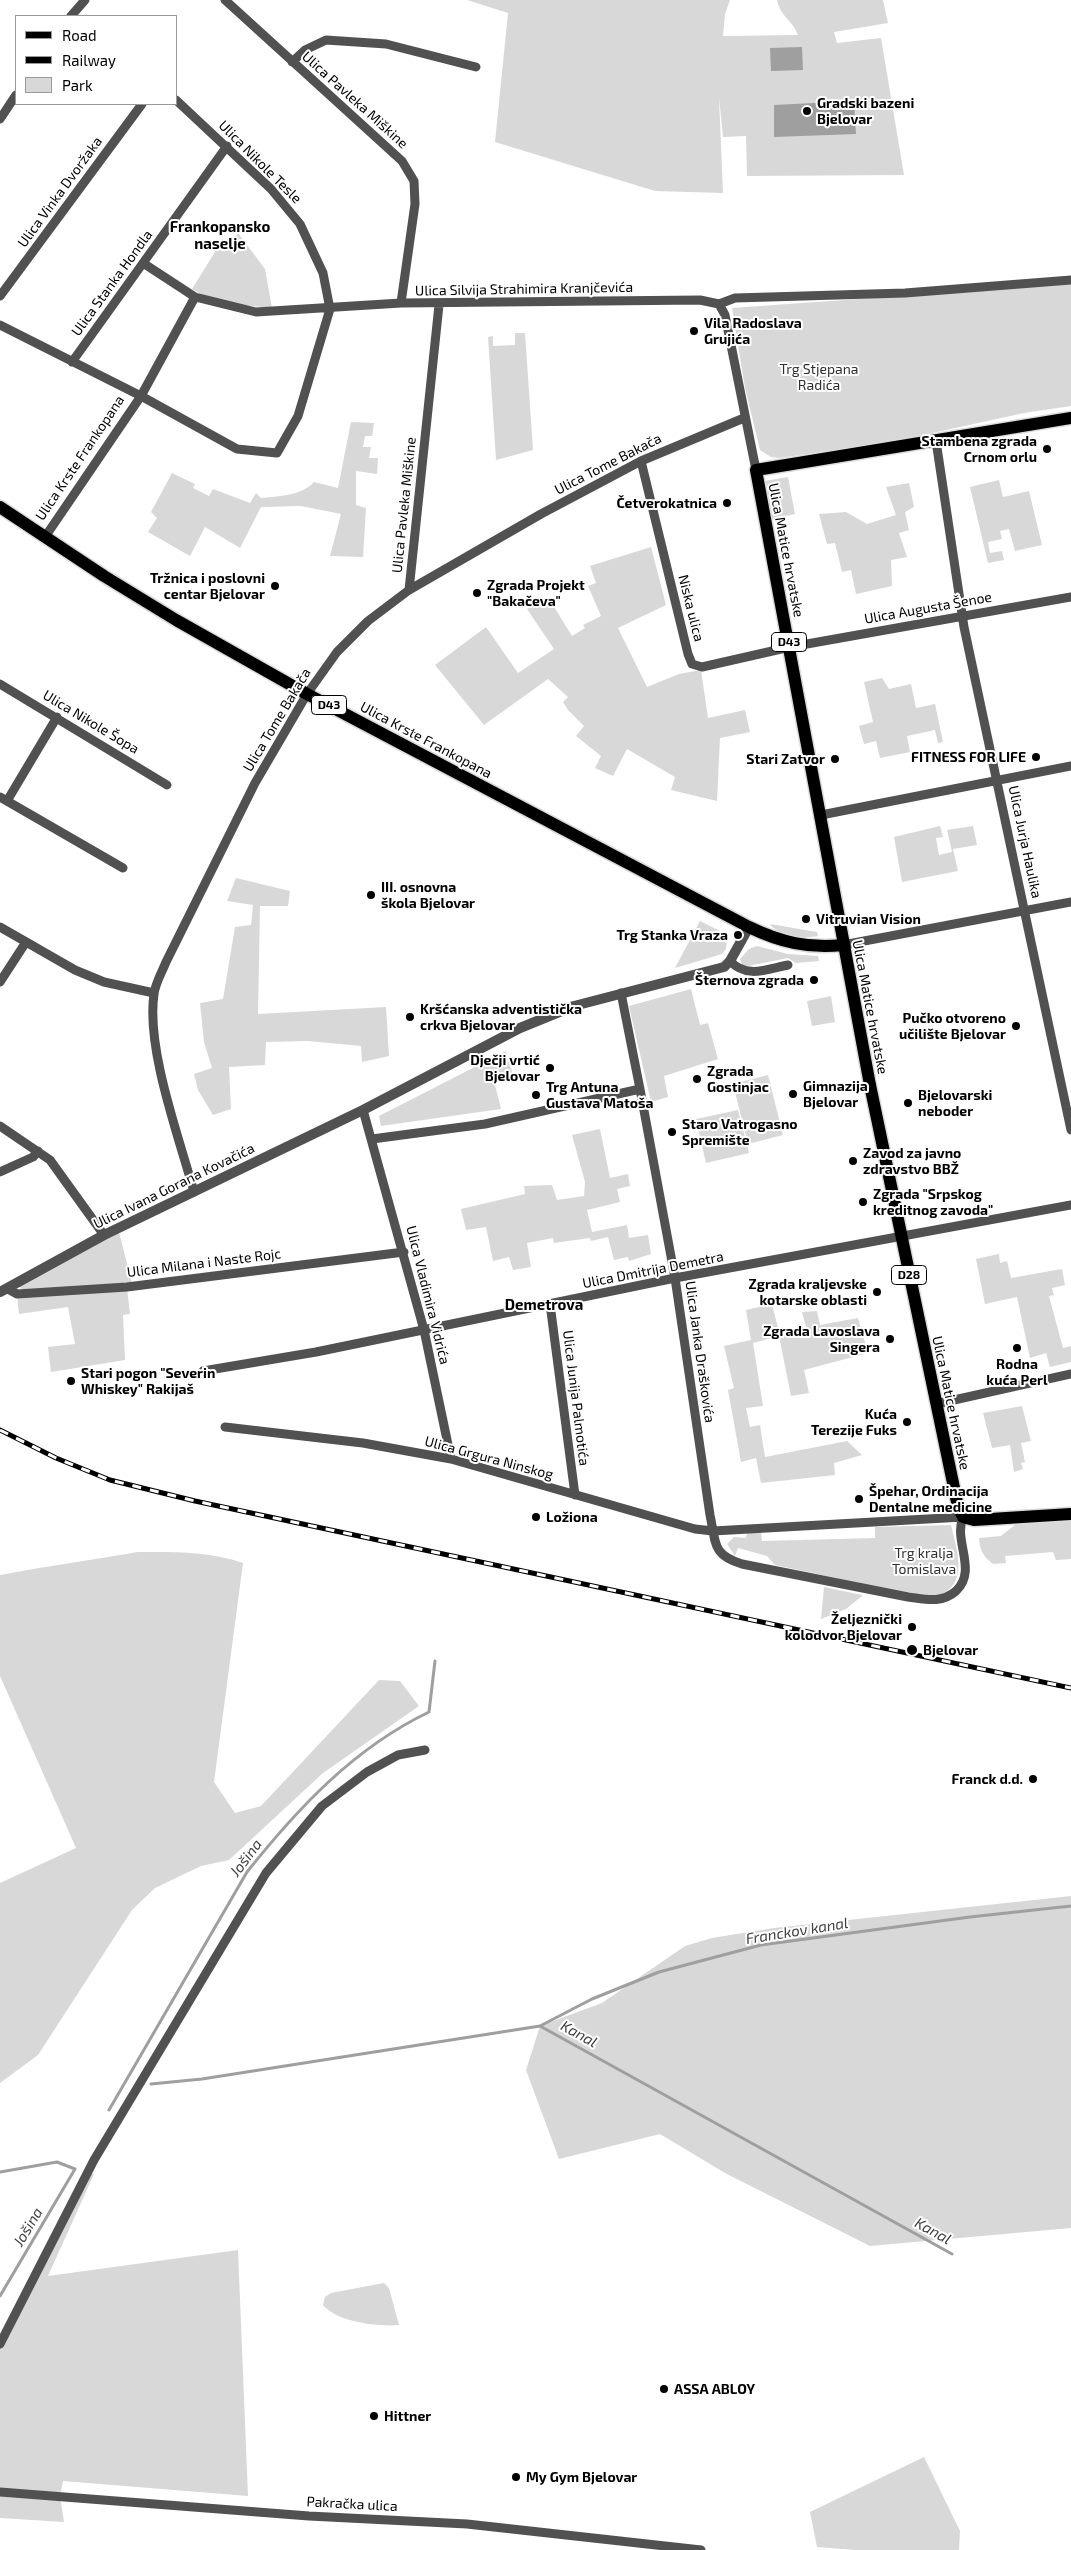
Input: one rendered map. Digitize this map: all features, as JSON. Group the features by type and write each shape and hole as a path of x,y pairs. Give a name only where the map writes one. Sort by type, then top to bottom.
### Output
{"main road":[{"path":"756,470 1071,418"},
{"name":"Ulica Matice hrvatske","path":"756,470 821,815 843,945 936,1404 958,1506 963,1517"},
{"name":"Ulica Krste Frankopana","path":"0,507 176,620 307,694 749,927"},
{"name":"D43","path":"749,927 782,941 798,945 843,945"},
{"path":"963,1517 974,1520 1071,1514"}],"street":[{"path":"73,15 85,0"},
{"name":"Ulica Pavleka Miškine","path":"226,0 402,161 414,181 415,204 401,304"},
{"path":"292,62 305,50 326,40 386,44 476,67"},
{"path":"0,118 15,96"},
{"name":"Ulica Nikole Tesle","path":"178,102 271,189 300,224 324,273 330,309"},
{"name":"Ulica Vinka Dvoržaka","path":"0,296 141,105"},
{"name":"Ulica Stanka Hondla","path":"72,362 227,146"},
{"name":"Ulica Silvija Strahimira Kranjčevića","path":"143,263 195,296 256,312 401,304 439,305 700,300 719,304"},
{"path":"756,470 744,418 725,315 719,304 735,298 905,293 1071,280"},
{"name":"Ulica Krste Frankopana","path":"45,537 141,396 195,296"},
{"name":"Ulica Pavleka Miškine","path":"410,590 439,305"},
{"path":"0,325 141,396 237,449 277,453 298,416 330,309"},
{"name":"Ulica Tome Bakača","path":"194,1192 157,1059 153,1017 154,993 166,962 255,783 307,694 338,652 368,621 410,590 541,514 641,461 744,418"},
{"name":"Ulica Jurja Haulika","path":"936,441 963,616 1071,1130"},
{"name":"Niska ulica","path":"641,461 692,664 702,667 790,647"},
{"name":"Ulica Augusta Šenoe","path":"790,647 1071,597"},
{"name":"Ulica Nikole Šopa","path":"0,684 167,785"},
{"path":"57,717 4,799 123,868"},
{"path":"821,815 1071,766"},
{"path":"843,945 1071,902"},
{"path":"0,926 89,976 104,982 154,993"},
{"path":"621,993 640,1089 484,1124 372,1139 363,1110 520,1028 574,1006 621,993 724,967 749,927"},
{"path":"0,982 26,942"},
{"path":"730,960 737,968 752,973 788,965"},
{"name":"Ulica Janka Draškovića","path":"640,1089 675,1278 713,1531"},
{"name":"Ulica Ivana Gorana Kovačića","path":"4,1291 104,1235 363,1110"},
{"path":"0,1126 50,1160 104,1235"},
{"name":"Ulica Vladimira Vidrića","path":"372,1139 424,1330 450,1459"},
{"path":"0,1172 33,1157 38,1151"},
{"name":"Ulica Dmitrija Demetra","path":"203,1371 424,1330 675,1278 1071,1205"},
{"name":"Ulica Milana i Naste Rojc","path":"4,1291 17,1294 127,1288 404,1252"},
{"name":"Ulica Junija Palmotića","path":"550,1304 575,1495"},
{"path":"936,1404 1071,1374"},
{"name":"Ulica Grgura Ninskog","path":"225,1427 363,1444 450,1459 695,1528 713,1531"},
{"path":"963,1517 960,1530 966,1568 964,1580 952,1594 934,1600 732,1561 718,1551 713,1531 963,1517"},
{"path":"0,2344 94,2160 266,1873 322,1806 366,1772 398,1755 425,1750"},
{"name":"Pakračka ulica","path":"0,2492 300,2515 488,2526 701,2550"}],"green space":[{"path":"467,0 730,0 725,14 723,36 798,35 793,25 781,11 777,0 883,0 888,23 834,32 837,43 881,38 904,175 747,176 746,136 723,137 719,97 723,193 655,191 495,142 508,13"},
{"path":"238,233 265,269 272,308 220,301 192,289 223,239 231,244"},
{"name":"Trg Stjepana Radića","path":"1071,284 1071,406 1024,413 896,441 779,458 771,457 760,450 745,388 732,308"},
{"path":"515,333 525,333 533,450 496,460 488,337 493,336 493,346 515,345"},
{"path":"351,422 374,423 372,436 365,436 363,447 371,447 369,458 378,458 377,474 356,471 356,505 366,508 363,557 330,556 341,514 301,506 261,507 240,548 205,527 190,556 148,532 157,518 151,512 172,473 195,484 193,488 209,496 213,489 250,503 256,493 261,498 296,493 309,487 314,482 338,488"},
{"path":"788,477 795,514 769,520 758,482"},
{"path":"999,480 1003,497 1029,491 1042,545 1015,551 1009,529 1000,531 1002,539 988,542 990,553 1002,551 1004,560 988,563 970,487"},
{"path":"909,483 914,507 905,512 909,530 899,533 907,557 891,560 892,586 856,594 851,570 842,572 835,543 827,544 819,514 846,512 867,524 896,515 886,487"},
{"path":"651,547 666,605 618,628 647,687 679,674 701,670 708,718 745,710 750,732 720,738 717,801 671,790 675,777 627,749 613,776 595,768 601,756 576,736 584,726 568,710 563,702 568,697 548,679 484,725 435,665 486,627 518,673 554,649 527,609 548,597 572,636 585,628 583,625 601,616 588,586 596,583 590,566"},
{"path":"882,678 889,689 911,684 916,708 935,704 943,742 938,743 935,730 907,736 910,752 880,758 876,741 864,744 859,726 873,722 864,682"},
{"path":"940,826 943,837 936,838 939,855 952,852 947,830 973,826 977,845 953,849 958,871 902,882 894,837"},
{"path":"236,878 290,891 288,906 260,906 258,1014 386,1007 389,1056 362,1062 361,1046 308,1041 266,1042 265,1065 229,1067 231,1109 213,1115 198,1090 194,1074 212,1068 204,1042 200,1003 223,999 235,927 251,925 253,905 227,901"},
{"name":"Trg Stanka Vraza","path":"700,921 722,932 727,938 726,949 722,954 675,968"},
{"path":"770,924 817,932 818,936 792,936 779,931"},
{"path":"757,946 788,954 818,956 819,961 796,963 788,958 743,967 740,959 749,949"},
{"name":"Trg Antuna Gustava Matoša","path":"691,989 700,1025 708,1023 718,1059 664,1076 668,1097 651,1102 629,1006"},
{"path":"831,996 835,1022 812,1026 807,1001"},
{"path":"506,1051 513,1075 494,1081 501,1109 381,1126 379,1116"},
{"path":"768,1075 783,1135 748,1144 733,1084"},
{"path":"738,1110 749,1153 706,1163 696,1119"},
{"path":"600,1129 610,1178 628,1174 630,1186 617,1189 620,1202 587,1210 592,1232 627,1225 629,1238 648,1235 651,1254 629,1261 628,1257 614,1260 608,1237 591,1241 590,1238 554,1243 553,1238 527,1243 531,1267 513,1270 509,1257 493,1261 486,1227 466,1230 461,1209 525,1194 524,1186 552,1185 557,1200 584,1196 585,1182 572,1135"},
{"path":"118,1228 133,1287 127,1288 130,1314 123,1315 125,1360 51,1372 48,1347 75,1344 68,1307 19,1314 17,1294 24,1293 18,1284"},
{"path":"999,1254 1000,1263 1007,1261 1011,1278 1062,1269 1065,1285 1052,1288 1054,1295 1049,1296 1063,1348 1071,1346 1071,1362 1050,1367 1046,1353 1030,1358 1017,1297 985,1304 976,1259"},
{"path":"772,1304 779,1332 806,1327 802,1312 817,1311 820,1325 858,1318 868,1353 804,1370 809,1393 791,1396 779,1336 753,1343 763,1406 746,1408 750,1427 760,1425 765,1457 847,1441 862,1455 834,1463 835,1475 761,1483 756,1458 741,1462 728,1390 734,1388 724,1346 751,1340 746,1310"},
{"path":"1022,1406 1031,1441 1021,1443 1025,1462 1021,1463 1023,1469 1014,1472 1010,1445 992,1448 983,1413"},
{"path":"1071,1519 1071,1559 1056,1560 1053,1552 1005,1556 1006,1563 993,1564 984,1556 981,1550 979,1538 1001,1536 1016,1524"},
{"name":"Trg kralja Tomislava","path":"951,1525 958,1559 957,1579 952,1587 943,1594 930,1598 775,1565 767,1556 738,1548 735,1556 727,1544 734,1537 746,1538 747,1531 761,1531 762,1541 875,1538 875,1527"},
{"path":"138,1552 204,1554 243,1563 214,1782 235,1813 261,1806 379,1680 400,1681 419,1706 323,1773 229,1860 201,1866 155,1888 132,1910 38,2055 0,2083 0,1883 76,1848 0,1676 0,1575"},
{"path":"824,1587 862,1596 846,1609 821,1619"},
{"path":"1071,1896 1071,2228 870,2246 725,2173 660,2134 559,2159 526,2070 540,2026 602,2003 685,1946 712,1938 774,1928"},
{"path":"87,2174 94,2174 48,2276 238,2250 248,2496 63,2481 60,2496 64,2522 0,2518 0,2344"},
{"path":"384,2283 389,2288 399,2325 358,2322 338,2316 323,2305 325,2297 331,2293"},
{"path":"924,2457 960,2531 959,2550 856,2550 817,2547 810,2512"}],"shaded area":[{"path":"802,47 803,70 771,71 770,48"},
{"path":"854,101 856,134 774,137 774,105"}],"waterway":[{"name":"Jošina","path":"109,2110 247,1872 286,1825 329,1782 376,1743 429,1712 435,1661"},
{"name":"Franckov kanal","path":"540,2026 592,1999 659,1972 761,1945 970,1917 1071,1906"},
{"name":"Kanal","path":"151,2084 202,2079 540,2026 952,2254"},
{"name":"Jošina","path":"0,2172 57,2162 75,2169 0,2296"}],"railway":[{"path":"0,1430 56,1458 110,1480 195,1501 1071,1688"}],"place":[{"name":"Gradski bazeni Bjelovar","path":"807,111"},
{"name":"Vila Radoslava Grujića","path":"694,331"},
{"name":"Stambena zgrada Crnom orlu","path":"1047,449"},
{"name":"Četverokatnica","path":"727,503"},
{"name":"Tržnica i poslovni centar Bjelovar","path":"275,586"},
{"name":"Zgrada Projekt \"Bakačeva\"","path":"477,593"},
{"name":"FITNESS FOR LIFE","path":"1036,757"},
{"name":"Stari Zatvor","path":"835,759"},
{"name":"III. osnovna škola Bjelovar","path":"371,895"},
{"name":"Vitruvian Vision","path":"806,919"},
{"name":"Trg Stanka Vraza","path":"738,935"},
{"name":"Šternova zgrada","path":"814,980"},
{"name":"Kršćanska adventistička crkva Bjelovar","path":"410,1017"},
{"name":"Pučko otvoreno učilište Bjelovar","path":"1016,1026"},
{"name":"Dječji vrtić Bjelovar","path":"550,1068"},
{"name":"Zgrada Gostinjac","path":"697,1079"},
{"name":"Gimnazija Bjelovar","path":"793,1094"},
{"name":"Trg Antuna Gustava Matoša","path":"536,1095"},
{"name":"Bjelovarski neboder","path":"908,1103"},
{"name":"Staro Vatrogasno Spremište","path":"672,1132"},
{"name":"Zavod za javno zdravstvo BBŽ","path":"853,1161"},
{"name":"Zgrada \"Srpskog kreditnog zavoda\"","path":"863,1202"},
{"name":"Zgrada kraljevske kotarske oblasti","path":"877,1292"},
{"name":"Zgrada Lavoslava Singera","path":"890,1339"},
{"name":"Rodna kuća Perl","path":"1017,1348"},
{"name":"Stari pogon \"Severin Whiskey\" Rakijaš","path":"71,1381"},
{"name":"Kuća Terezije Fuks","path":"907,1422"},
{"name":"Špehar, Ordinacija Dentalne medicine","path":"859,1499"},
{"name":"Ložiona","path":"536,1517"},
{"name":"Željeznički kolodvor Bjelovar","path":"912,1627"},
{"name":"Bjelovar","path":"912,1650"},
{"name":"Franck d.d.","path":"1033,1779"},
{"name":"ASSA ABLOY","path":"664,2389"},
{"name":"Hittner","path":"374,2416"},
{"name":"My Gym Bjelovar","path":"516,2477"}],"district":[{"name":"Frankopansko naselje","path":"220,236"},
{"name":"Demetrova","path":"544,1305"}]}
